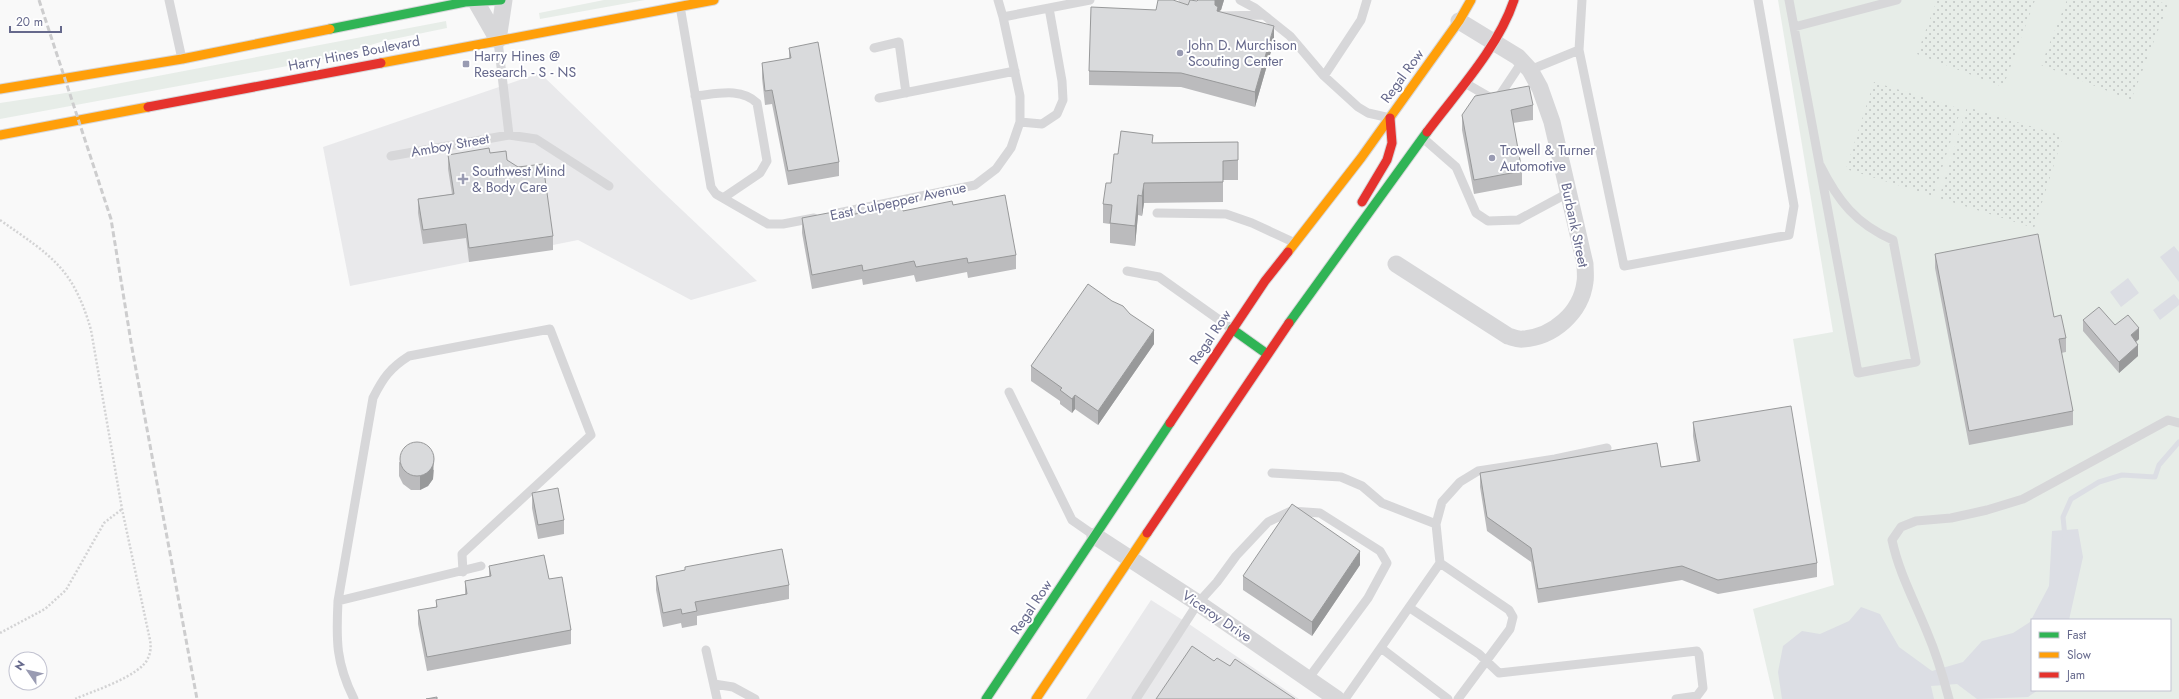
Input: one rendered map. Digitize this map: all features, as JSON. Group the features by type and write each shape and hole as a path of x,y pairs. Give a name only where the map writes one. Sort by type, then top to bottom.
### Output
{"main road":[{"name":"Harry Hines Boulevard","path":"0,89 182,59 465,2 501,0"},
{"name":"Harry Hines Boulevard","path":"0,135 714,0"},
{"name":"Regal Row","path":"986,699 1232,329 1293,242 1361,158 1459,21 1471,0"},
{"path":"1040,698 1130,559 1300,304 1354,234 1494,42 1509,15 1514,0"},
{"path":"1354,234 1356,213 1387,160 1392,143 1390,118"},
{"path":"1232,329 1267,354"}],"street":[{"path":"498,40 504,0"},
{"path":"475,1 498,40"},
{"name":"Burbank Street","path":"1396,264 1508,336 1522,340 1549,332 1567,320 1577,305 1585,282 1585,264 1552,122 1540,88 1526,66 1494,42 1459,21"},
{"name":"Viceroy Drive","path":"1095,536 1198,603 1337,699"}],"lane":[{"path":"169,0 182,59"},
{"name":"East Culpepper Avenue","path":"680,6 711,187 716,194 768,224 783,224 975,185 996,169 1011,148 1020,122 1020,96 998,0"},
{"path":"1003,17 1090,0"},
{"path":"1183,0 1195,10"},
{"path":"1240,0 1263,15 1290,36 1324,76 1358,107 1368,112 1390,118"},
{"path":"1324,76 1361,20 1367,0"},
{"path":"1582,0 1579,50 1624,266 1789,235 1794,206 1758,0"},
{"path":"1789,0 1858,373 1916,362 1893,240 1874,232 1850,212 1831,186 1820,165"},
{"path":"1794,27 1896,0"},
{"path":"1020,122 1042,124 1057,114 1063,100 1062,81 1049,8"},
{"path":"1220,16 1263,15"},
{"path":"498,40 509,135"},
{"path":"874,48 899,42 906,93"},
{"path":"1464,83 1496,101 1526,66 1579,50"},
{"path":"879,98 1014,71"},
{"path":"695,96 733,92 752,98 757,103 767,161 760,173 723,198"},
{"name":"Amboy Street","path":"392,156 509,135 536,139 609,186"},
{"path":"1424,139 1456,167 1476,213 1488,222 1518,220 1568,193"},
{"path":"1157,213 1226,214 1252,223 1293,242"},
{"path":"1127,271 1159,278 1232,329"},
{"path":"354,699 343,678 336,642 338,601 373,398 382,380 394,365 409,356 550,329 592,435 462,554 463,572"},
{"path":"1009,392 1072,520 1095,536"},
{"path":"1949,699 1939,663 1927,631 1902,578 1895,556 1892,540 1901,528 1916,521 1952,518 1987,510 2023,499 2168,420 2179,423"},
{"path":"1345,699 1440,564 1436,524 1442,502 1460,482 1478,471 1555,459 1607,448"},
{"path":"1272,474 1341,477 1362,486 1382,503 1436,524"},
{"path":"1136,699 1198,603 1217,582 1236,556 1268,522 1291,511 1320,513 1380,551 1387,563 1368,598 1308,679"},
{"path":"1440,564 1510,610 1513,618 1510,629 1458,699"},
{"path":"338,601 463,572 481,566"},
{"path":"1410,608 1486,661 1499,673 1697,651 1699,654 1703,688 1697,696 1676,699"},
{"path":"1381,648 1448,699"},
{"path":"706,650 717,699"},
{"path":"714,684 733,687 755,699"}],"path":[{"path":"0,220 40,248 56,262 71,280 80,298 91,330 122,509 150,640 148,659 142,667 129,675 75,699"},
{"path":"0,633 45,609 66,590 104,523 122,509"}],"shaded area":[{"path":"604,0 645,0 540,19 539,13"},
{"path":"1778,0 2179,0 2179,699 1774,699 1753,609 1834,585 1793,339 1833,332"},
{"path":"1937,0 2035,0 2003,87 1917,54"},
{"path":"2067,0 2155,0 2168,5 2131,100 2041,65"},
{"path":"446,21 447,28 384,41 320,60 0,119 0,103 79,91"},
{"path":"540,73 757,281 691,300 578,240 350,286 323,147"},
{"path":"1874,82 1961,109 1933,196 1846,169"},
{"path":"1967,107 2063,136 2034,228 1939,198"},
{"path":"2174,246 2179,252 2179,282 2160,257"},
{"path":"2128,278 2139,293 2121,307 2110,292"},
{"path":"2174,294 2179,300 2179,305 2160,320 2153,310"},
{"path":"2078,529 2083,557 2069,619 2032,619 2049,586 2052,531"},
{"path":"1151,600 1189,624 1299,699 1086,699"},
{"path":"1861,607 1880,614 1899,647 1932,671 1963,662 1982,641 2013,633 2031,620 2031,691 2037,691 2028,697 1977,699 1957,684 1931,686 1934,699 1782,699 1778,672 1783,646 1802,631 1820,634 1849,621"}],"building":[{"name":"John D. Murchison Scouting Center","path":"1158,0 1173,0 1188,5 1190,0 1215,0 1215,5 1218,7 1217,11 1274,26 1255,92 1181,73 1089,71 1091,7 1156,10"},
{"path":"818,42 839,162 788,171 772,90 765,91 762,63 791,58 789,48"},
{"name":"Trowell & Turner Automotive","path":"1529,86 1533,105 1511,110 1522,171 1474,180 1462,115 1475,96"},
{"path":"1121,131 1153,135 1152,143 1238,142 1238,160 1223,161 1223,182 1144,183 1142,196 1138,195 1135,226 1110,223 1112,205 1103,204 1106,183 1111,183 1114,154 1118,154"},
{"path":"489,148 490,153 506,151 507,160 518,167 543,164 553,236 469,248 466,224 423,230 418,199 454,194 448,155"},
{"path":"1005,195 1016,255 968,263 967,258 916,267 914,261 863,271 862,265 812,275 802,218 849,209 850,215 902,205 903,211 952,201 953,205"},
{"path":"2038,234 2054,317 2061,315 2066,338 2059,339 2073,411 1969,431 1935,254"},
{"path":"1088,284 1112,301 1123,306 1130,314 1154,330 1098,411 1075,395 1072,399 1060,390 1062,388 1031,366"},
{"path":"2099,307 2115,325 2128,315 2139,328 2131,335 2138,345 2119,362 2083,320"},
{"path":"1791,406 1817,563 1718,580 1682,566 1538,589 1531,548 1487,517 1480,473 1657,443 1661,467 1700,461 1693,422"},
{"path":"414,442 420,442 424,443 431,449 434,459 433,466 427,473 420,476 414,476 410,475 403,469 400,462 400,456 401,452 407,445"},
{"path":"558,488 564,520 538,525 532,493"},
{"path":"1292,504 1360,551 1312,622 1243,576"},
{"path":"782,549 789,585 695,602 697,611 682,614 681,609 663,613 656,576 685,570 685,567"},
{"path":"544,555 549,579 562,577 571,630 427,657 418,610 437,607 436,600 467,594 465,581 491,576 489,566"},
{"path":"1192,646 1214,661 1217,658 1230,666 1235,659 1295,699 1156,699"},
{"path":"437,697 437,699 426,699"}],"waterway":[{"path":"2065,537 2063,517 2071,499 2099,482 2122,475 2155,477 2159,465 2179,442"}],"railway":[{"path":"39,0 111,219 132,348 197,699"}],"traffic: fast":[{"path":"330,29 465,2 501,0"},
{"path":"1289,323 1427,132"},
{"path":"1232,329 1267,354"},
{"path":"986,699 1170,423"}],"traffic: slow":[{"path":"381,63 714,0"},
{"path":"1288,252 1361,158 1459,21 1471,0"},
{"path":"0,89 182,59 330,29"},
{"path":"0,135 148,107"},
{"path":"1036,699 1147,533"}],"traffic: jam":[{"path":"1427,132 1476,69 1498,35 1514,0"},
{"path":"148,107 381,63"},
{"path":"1362,202 1387,160 1392,143 1390,118"},
{"path":"1170,423 1265,281 1288,252"},
{"path":"1147,533 1289,323"}],"place":[{"name":"John D. Murchison Scouting Center","path":"1180,53"},
{"name":"Harry Hines @ Research - S - NS","path":"466,64"},
{"name":"Trowell & Turner Automotive","path":"1492,158"},
{"name":"Southwest Mind & Body Care","path":"463,179"}]}
